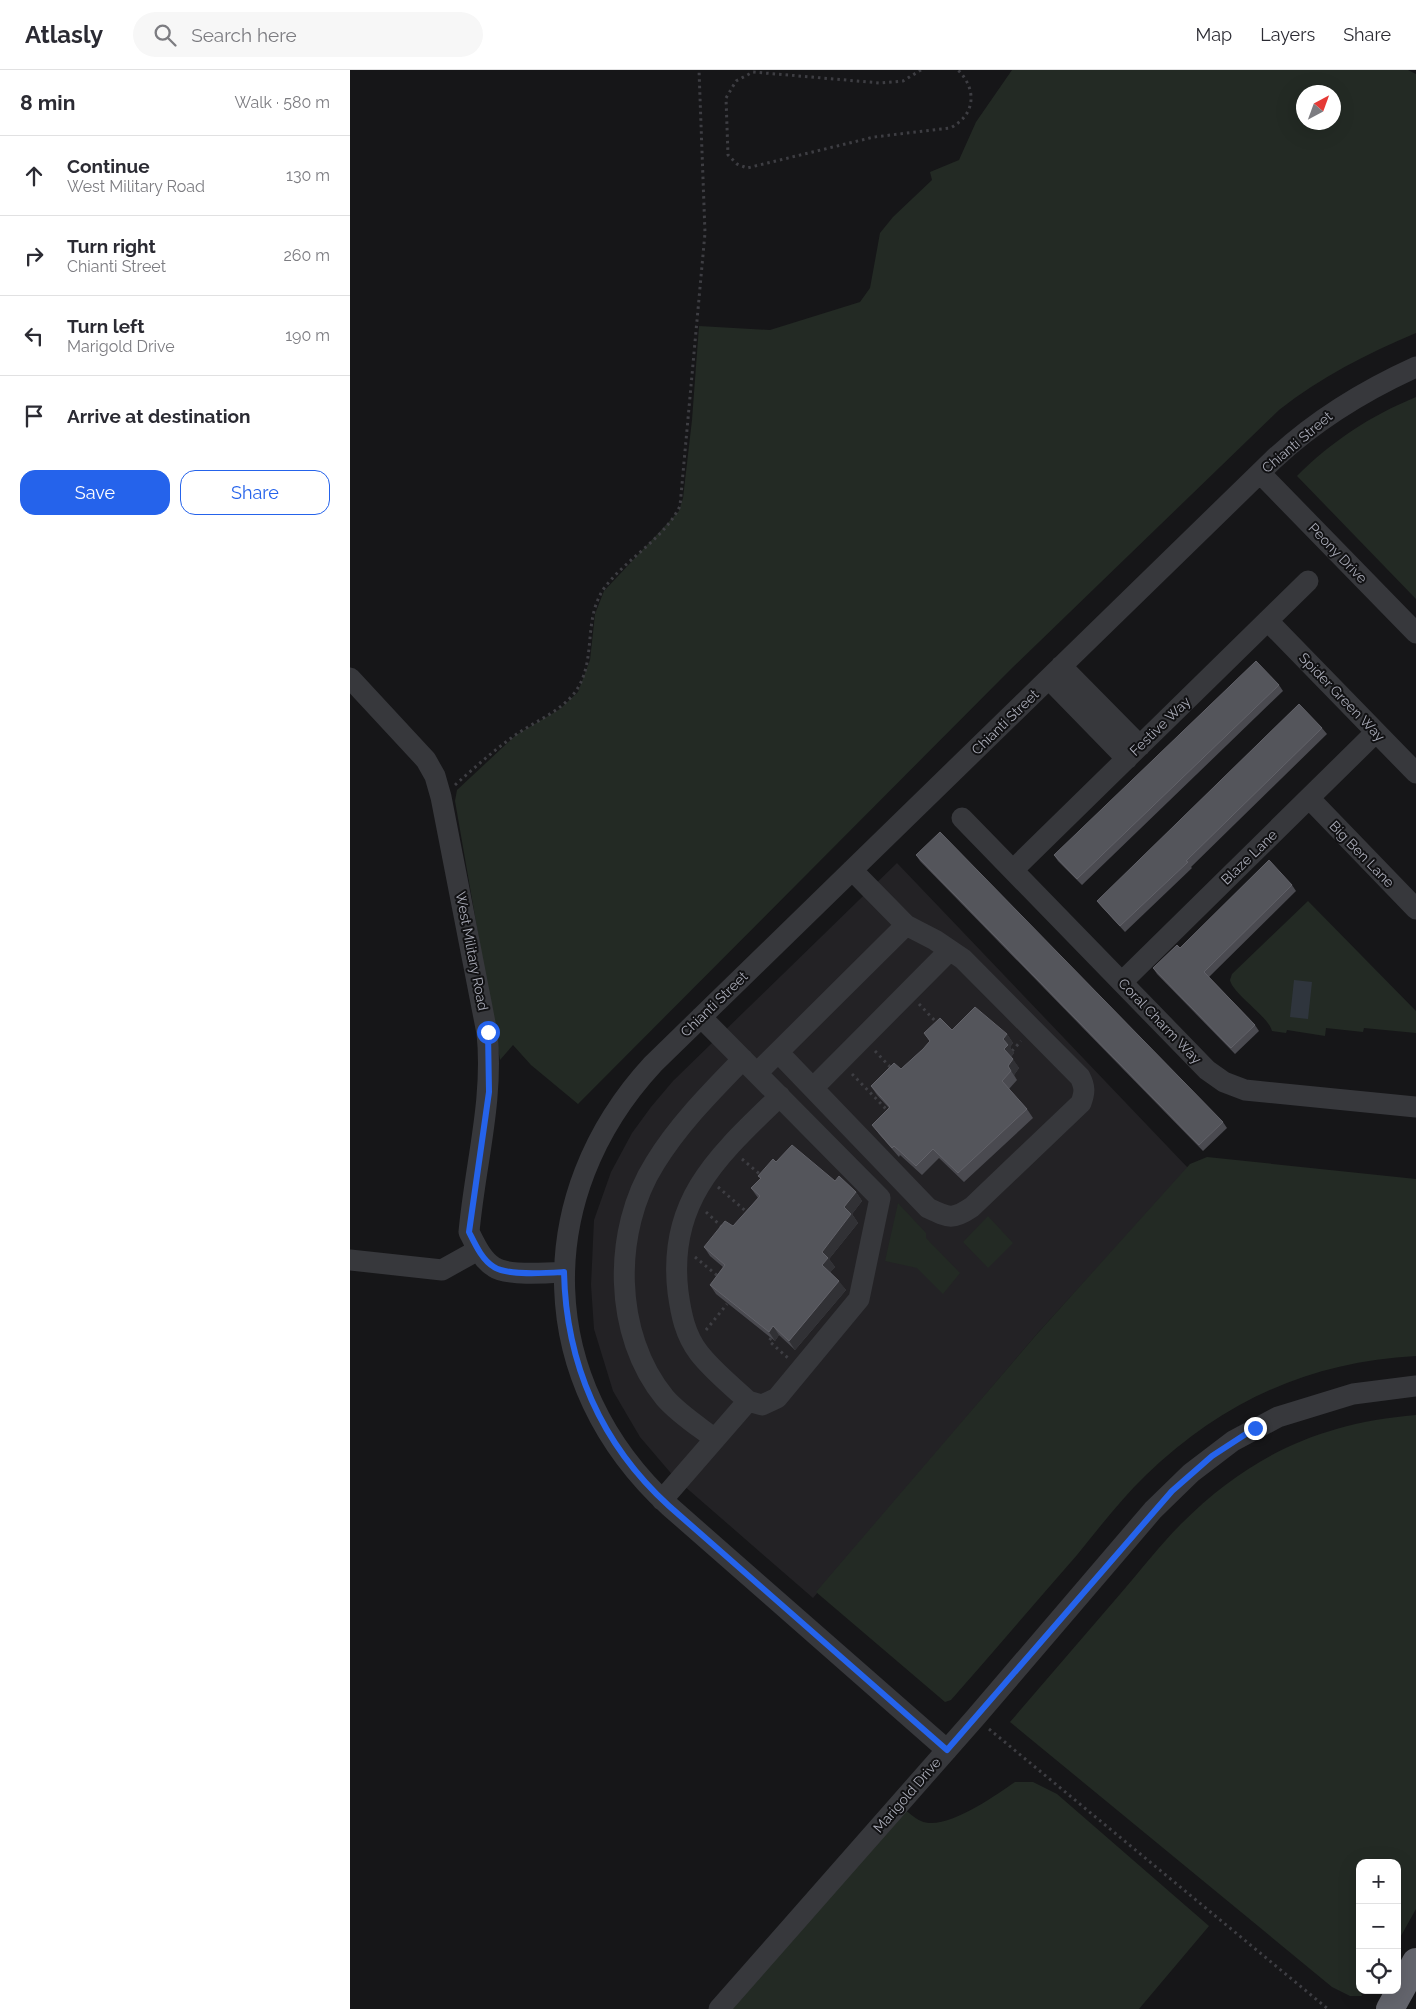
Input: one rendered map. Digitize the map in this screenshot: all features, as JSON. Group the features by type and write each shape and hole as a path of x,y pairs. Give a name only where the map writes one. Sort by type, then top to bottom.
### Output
{"highway":[{"path":"1390,2009 1416,1962"}],"street":[{"name":"Chianti Street","path":"947,1750 662,1500 630,1466 614,1443 588,1394 571,1338 565,1297 564,1272 567,1239 575,1198 583,1173 605,1126 635,1083 1291,443 1328,413 1370,388 1416,367"},
{"name":"Peony Drive","path":"1260,473 1416,633"},
{"name":"Festive Way","path":"1013,870 1308,581"},
{"name":"Spider Green Way","path":"1268,620 1416,773"},
{"path":"1055,672 1133,752"},
{"name":"West Military Road","path":"350,678 426,760 435,776 441,797 488,1032 490,1058 489,1092 469,1232 478,1250 494,1268 529,1274 564,1272"},
{"name":"Blaze Lane","path":"1122,982 1376,732"},
{"name":"Big Ben Lane","path":"1308,798 1416,909"},
{"name":"Coral Charm Way","path":"962,818 1207,1070 1234,1087 1256,1092 1416,1107"},
{"path":"778,1052 928,1208 947,1218 959,1216 972,1207 1081,1103 1085,1086 1080,1077 963,959 906,925 852,870"},
{"path":"715,1439 666,1399 648,1375 634,1338 625,1296 625,1248 635,1204 654,1164 675,1133 702,1101 750,1066 778,1052 906,925"},
{"path":"813,1088 950,950"},
{"path":"701,1017 780,1096 880,1198 859,1299 777,1398 762,1405 748,1401 710,1367 687,1333 680,1309 675,1272 677,1241 683,1216 716,1161 780,1096"},
{"path":"350,1260 442,1270 478,1250"},
{"name":"Marigold Drive","path":"719,2009 975,1718 1153,1510 1191,1473 1212,1456 1255,1428 1303,1407 1353,1394 1416,1386"},
{"path":"662,1500 748,1401"}],"path":[{"path":"441,797 512,737 558,709 574,694 584,675 592,619 598,599 612,579 672,520 680,506 705,233 699,70"},
{"path":"921,70 903,81 880,84 753,72 736,81 726,98 728,155 737,164 747,168 874,137 950,128 958,124 968,111 972,96 968,80 958,70"},
{"path":"917,1002 940,1027"},
{"path":"1012,1051 1025,1037"},
{"path":"872,1046 898,1074"},
{"path":"848,1070 894,1117"},
{"path":"738,1155 768,1181"},
{"path":"715,1185 756,1220"},
{"path":"703,1210 729,1233"},
{"path":"691,1253 725,1282"},
{"path":"705,1331 726,1304"},
{"path":"771,1338 769,1341 792,1361"},
{"path":"975,1718 1328,2009"}],"shaded area":[{"path":"1012,70 1408,70 1416,74 1416,333 1344,367 1311,387 1279,410 1012,668 578,1104 531,1065 513,1045 500,1060 455,801 457,790 516,735 560,709 578,692 590,660 595,614 604,591 679,511 683,498 692,420 699,326 770,330 860,302 870,288 880,233 893,217 932,180 930,172 959,160 976,122"},
{"path":"1416,397 1416,599 1297,476 1338,441 1367,421"},
{"path":"897,863 1188,1168 1037,1334 813,1598 675,1478 640,1437 613,1391 594,1329 591,1285 594,1220 611,1172 632,1133 673,1081"},
{"path":"1308,901 1416,1011 1416,1033 1364,1028 1363,1032 1326,1028 1325,1036 1287,1030 1286,1033 1272,1031 1264,1019 1232,985 1230,980 1232,974"},
{"path":"1294,980 1312,982 1308,1019 1290,1017"},
{"path":"1207,1157 1416,1179 1416,1356 1377,1360 1340,1367 1304,1377 1270,1390 1237,1406 1206,1426 1175,1449 1137,1484 951,1700 945,1702 816,1592 1037,1334 1190,1164"},
{"path":"898,1203 926,1233 926,1238 960,1273 943,1294 917,1268 885,1261"},
{"path":"988,1216 1013,1243 988,1268 963,1242"},
{"path":"1416,1415 1416,1909 1401,1936 1401,1859 1356,1859 1356,1994 1362,1994 1362,1996 1350,1996 1332,1987 1010,1722 1173,1532 1207,1500 1233,1479 1288,1447 1317,1435 1381,1419"},
{"path":"1015,1782 1033,1782 1057,1794 1209,1926 1139,2009 725,2009 902,1807 913,1817 921,1821 931,1823 943,1821 970,1810"}],"building":[{"path":"1256,661 1279,685 1077,879 1054,855"},
{"path":"1299,704 1322,728 1186,861 1188,862 1120,926 1097,901"},
{"path":"940,832 1223,1122 1199,1145 916,855"},
{"path":"1269,860 1292,885 1204,972 1255,1025 1231,1048 1153,968 1177,945 1180,948"},
{"path":"975,1007 1007,1034 1003,1039 1008,1045 1004,1049 1013,1059 1008,1066 1011,1071 1002,1081 1027,1109 958,1173 933,1149 916,1166 894,1146 892,1148 872,1125 890,1107 871,1086 894,1063 901,1069 923,1049 930,1041 924,1033 940,1018 952,1030"},
{"path":"792,1145 835,1181 839,1176 856,1192 844,1207 851,1214 822,1252 828,1258 822,1265 839,1281 789,1341 773,1326 769,1332 710,1285 725,1265 704,1247 725,1221 733,1226 760,1196 751,1188 761,1178 758,1176 773,1159 776,1162"}],"route":[{"path":"488,1032 490,1058 489,1092 470,1211 469,1232 478,1250 494,1268 529,1274 564,1272 568,1322 579,1370 600,1419 630,1466 669,1506 947,1750 1153,1510 1191,1473 1212,1456 1255,1428"}]}
